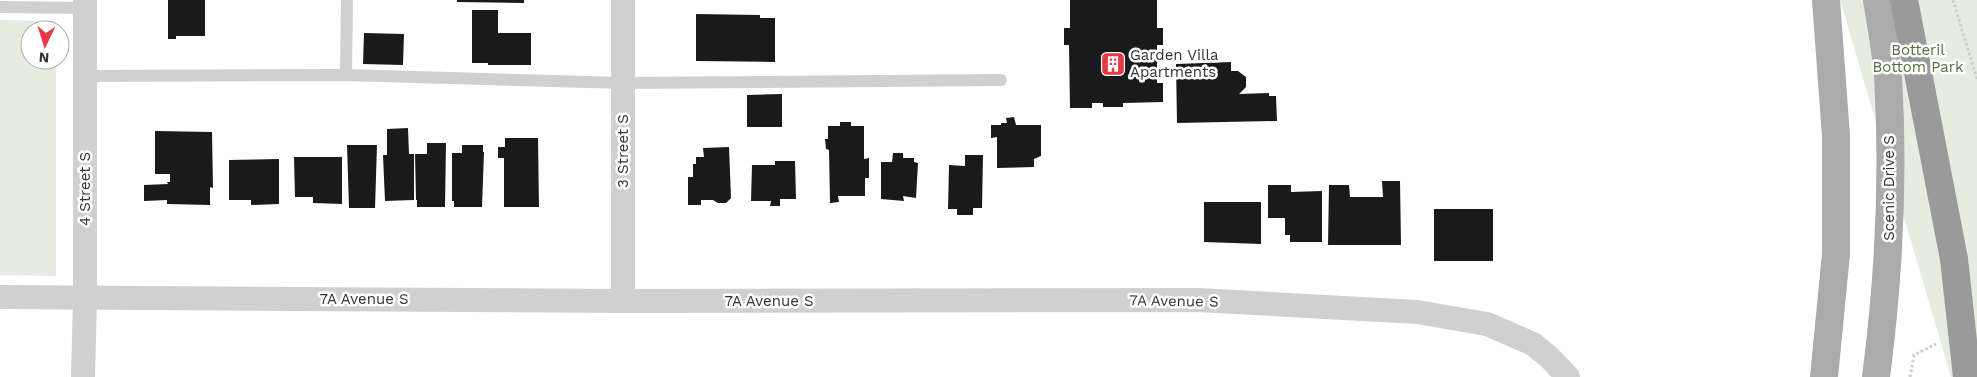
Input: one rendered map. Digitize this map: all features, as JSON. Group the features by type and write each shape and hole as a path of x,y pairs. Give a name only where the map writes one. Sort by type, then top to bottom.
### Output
{"highway":[{"path":"1904,0 1954,259 1967,377"}],"main road":[{"path":"1824,377 1836,254 1836,136 1826,0"},
{"name":"Scenic Drive S","path":"1876,377 1884,316 1891,214 1888,74 1877,0"}],"street":[{"name":"3 Street S","path":"623,0 623,301"},
{"name":"4 Street S","path":"83,377 85,298 85,4"},
{"name":"7A Avenue S","path":"0,297 623,301 1198,300 1418,312 1487,324 1533,344 1568,377"}],"lane":[{"path":"346,75 347,0"},
{"path":"0,7 85,4"},
{"path":"85,76 346,75 623,83 1001,80"}],"path":[{"path":"1953,0 1977,79"}],"green space":[{"name":"Botteril Bottom Park","path":"1840,0 1977,0 1977,377 1951,377"},
{"path":"0,20 20,20 20,70 56,70 56,276 0,275"}],"building":[{"path":"168,0 205,0 205,36 176,36 176,39 168,39"},
{"path":"457,0 524,0 524,3 457,2"},
{"name":"Garden Villa Apartments","path":"1070,0 1157,0 1157,28 1163,28 1163,45 1157,45 1157,83 1163,83 1163,102 1123,103 1123,107 1103,107 1103,103 1092,103 1092,108 1070,108 1069,45 1064,45 1064,28 1070,28"},
{"path":"472,10 498,10 498,33 531,33 531,65 472,63"},
{"path":"696,14 760,15 760,18 775,18 775,62 696,61"},
{"path":"364,33 404,34 403,65 363,64"},
{"path":"1231,62 1231,71 1238,71 1246,77 1246,87 1239,94 1269,93 1269,96 1276,96 1277,121 1177,123 1176,64"},
{"path":"782,94 782,127 747,127 747,95"},
{"path":"1014,117 1016,125 1041,125 1041,156 1034,159 1034,167 997,168 997,137 991,138 991,125 1007,123 1006,118"},
{"path":"840,122 851,122 851,126 864,126 864,159 869,158 869,178 865,178 865,196 838,196 839,202 830,203 829,150 826,149 825,139 828,139 828,126 840,126"},
{"path":"408,128 409,154 414,154 414,200 385,201 383,155 387,155 387,129"},
{"path":"155,131 212,132 213,188 210,187 210,205 167,204 167,200 144,201 144,185 168,184 167,182 170,182 170,174 155,174"},
{"path":"505,138 538,138 539,207 504,207 504,158 498,158 498,147 505,147"},
{"path":"427,143 446,143 445,207 417,207 415,154 427,154"},
{"path":"347,145 377,145 375,208 349,208"},
{"path":"462,145 483,145 482,207 454,207 454,201 452,201 452,153 462,153"},
{"path":"729,147 731,198 726,203 701,200 701,205 688,205 688,177 693,177 693,164 696,164 696,157 704,157 703,148"},
{"path":"893,153 903,153 903,158 914,158 914,162 918,163 916,198 903,196 904,201 881,199 881,162 892,162"},
{"path":"965,155 983,155 982,208 973,208 973,215 957,215 957,209 948,209 949,165 965,166"},
{"path":"294,157 342,157 342,204 313,203 313,197 295,197"},
{"path":"279,159 279,204 251,205 251,200 229,200 229,160"},
{"path":"775,161 795,161 796,199 780,199 780,206 770,206 771,201 751,201 752,165 775,165"},
{"path":"1382,181 1400,181 1401,245 1328,245 1329,185 1349,185 1350,197 1383,197"},
{"path":"1268,185 1291,185 1291,192 1322,191 1322,242 1290,242 1290,235 1285,235 1285,218 1268,218"},
{"path":"1204,202 1261,202 1261,244 1204,242"},
{"path":"1434,209 1493,209 1493,261 1434,261"}],"place":[{"name":"Garden Villa Apartments","path":"1113,64"}]}
